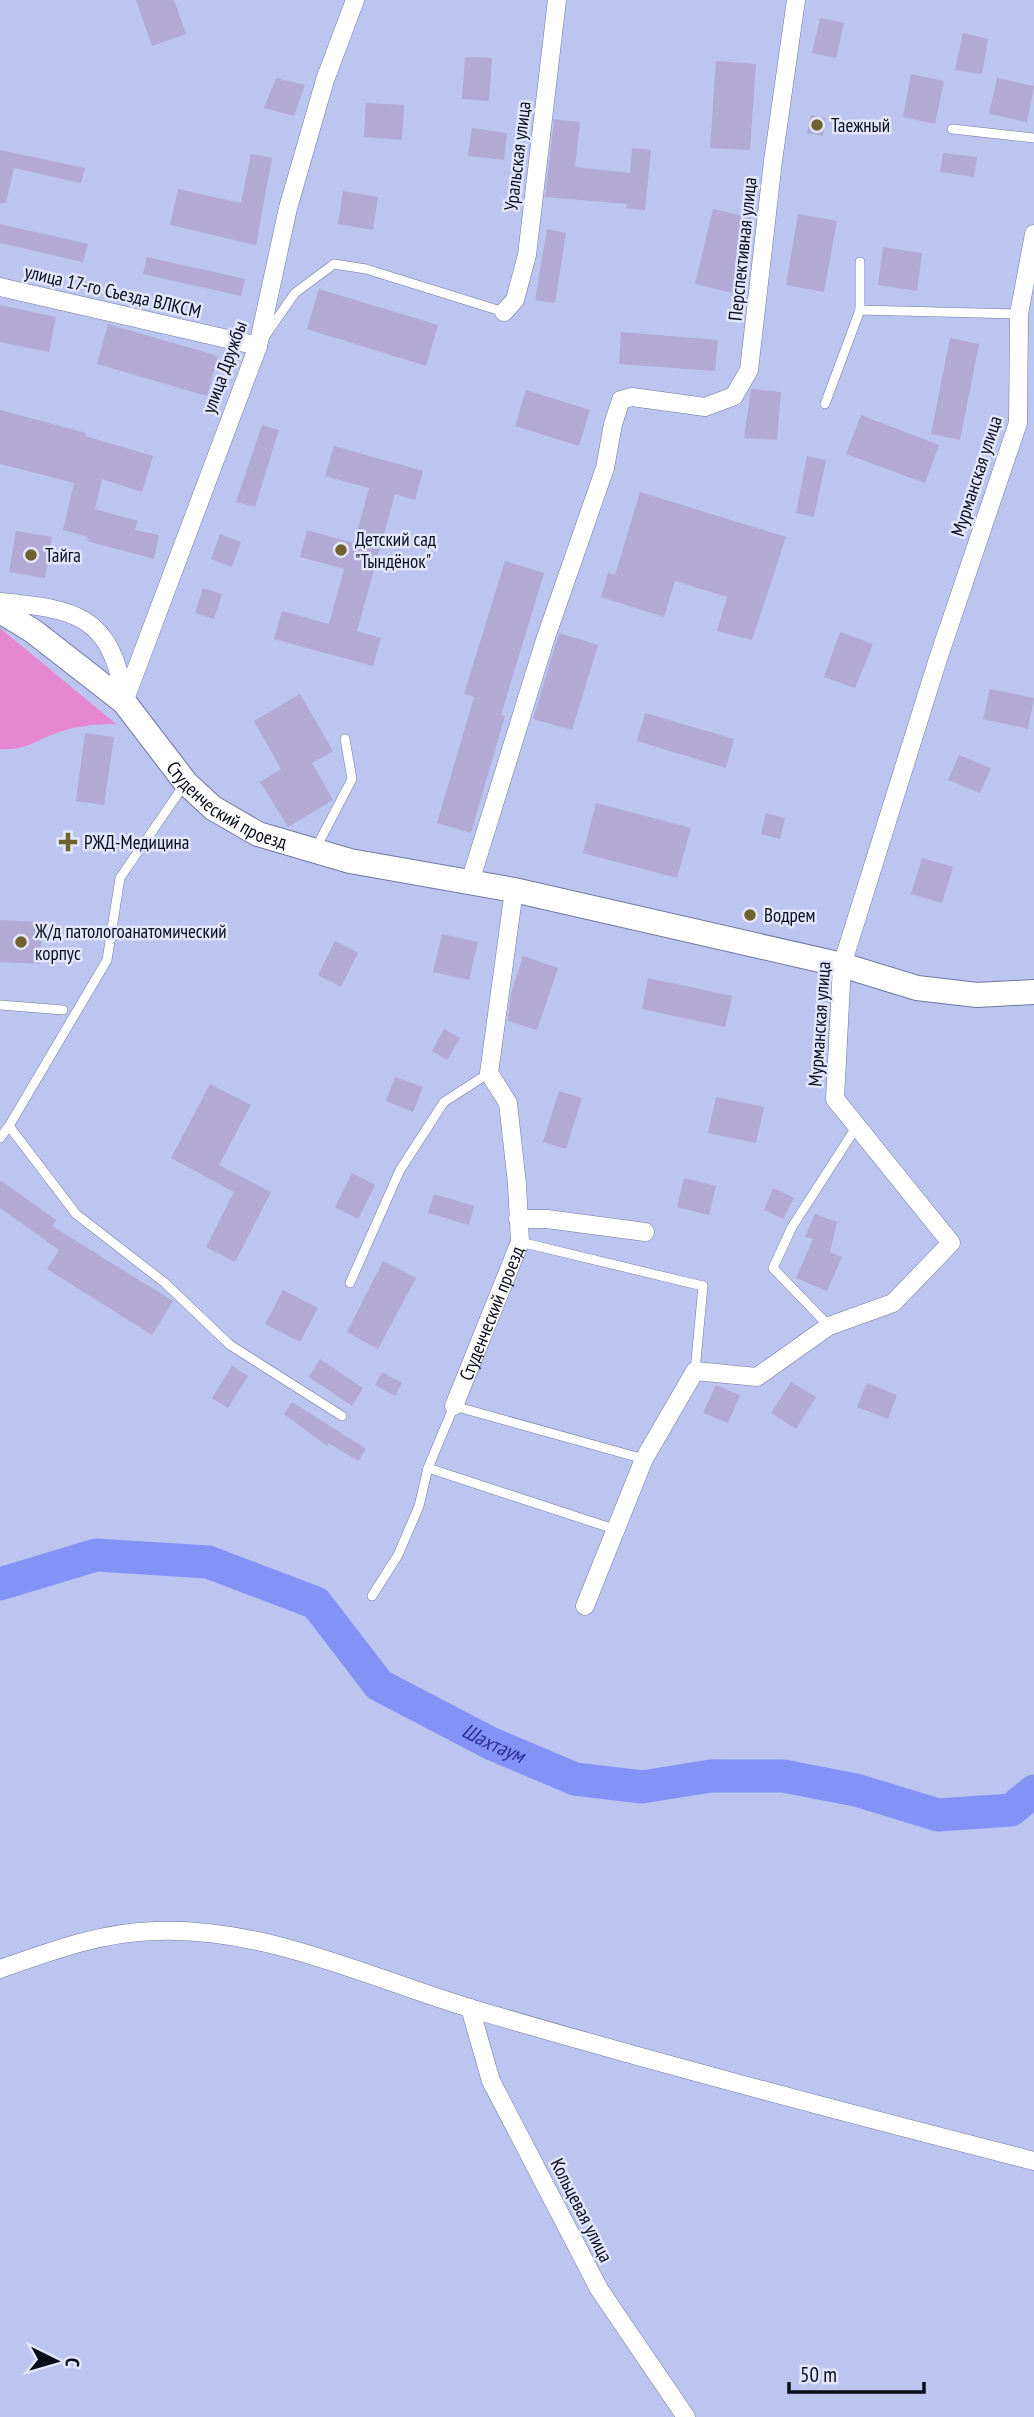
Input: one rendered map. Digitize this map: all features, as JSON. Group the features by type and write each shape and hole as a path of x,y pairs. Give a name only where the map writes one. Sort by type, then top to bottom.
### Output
{"street":[{"name":"улица Дружбы","path":"124,702 258,346 288,208 325,80 355,0"},
{"name":"Уральская улица","path":"504,312 515,300 527,255 557,0"},
{"name":"Перспективная улица","path":"470,882 545,640 606,468 613,424 621,400 632,397 705,407 734,396 749,370 773,161 796,0"},
{"name":"Мурманская улица","path":"695,1371 757,1377 829,1326 893,1303 951,1242 835,1099 842,965 938,659 1026,424 1019,314 1034,233"},
{"name":"улица 17-го Съезда ВЛКСМ","path":"0,287 258,346"},
{"path":"0,602 32,605 84,618 100,632 109,646 119,671 124,702"},
{"name":"Студенческий проезд","path":"0,611 33,631 124,702 186,783 213,808 258,834 314,853 514,890 842,965 917,988 977,995 1034,992"},
{"path":"489,1073 514,890"},
{"name":"Студенческий проезд","path":"454,1406 520,1242 508,1103 489,1073"},
{"path":"518,1219 547,1219 645,1232"},
{"path":"585,1606 644,1459 695,1371"},
{"path":"0,1969 102,1936 157,1931 257,1940 470,2008 785,2097 1034,2161"},
{"name":"Кольцевая улица","path":"470,2008 491,2081 598,2289 686,2417"}],"lane":[{"path":"952,129 1034,138"},
{"path":"825,404 860,310 860,262"},
{"path":"258,346 295,293 334,264 366,268 504,312"},
{"path":"860,310 1019,314"},
{"path":"314,853 352,779 345,739"},
{"path":"0,1138 107,960 120,878 186,783"},
{"path":"0,1005 63,1010"},
{"path":"350,1283 400,1170 444,1102 489,1073"},
{"path":"9,1126 76,1214 165,1283 230,1345 342,1416"},
{"path":"829,1326 773,1268 792,1227 857,1126"},
{"path":"520,1242 703,1286 695,1371"},
{"path":"372,1596 398,1555 419,1506 428,1468 454,1406 644,1459"},
{"path":"428,1468 614,1530"}],"shaded area":[{"path":"0,628 116,724 75,728 21,748 0,749"}],"building":[{"path":"136,0 174,0 186,34 152,46"},
{"path":"820,18 844,23 836,58 812,53"},
{"path":"963,33 988,39 982,74 955,70"},
{"path":"465,57 492,58 489,101 462,99"},
{"path":"716,61 756,64 750,150 710,148"},
{"path":"911,74 944,81 935,124 903,117"},
{"path":"276,78 305,85 294,116 264,108"},
{"path":"997,78 1034,86 1027,122 989,114"},
{"path":"366,103 404,105 402,140 364,137"},
{"name":"Таежный","path":"811,115 826,118 823,136 807,133"},
{"path":"554,119 580,122 575,167 630,173 632,148 651,150 645,210 626,208 627,204 545,197"},
{"path":"472,128 507,133 504,160 468,156"},
{"path":"0,150 85,168 81,183 14,168 6,203 0,203"},
{"path":"943,153 977,157 974,177 940,172"},
{"path":"251,154 272,158 256,245 170,225 178,189 241,203"},
{"path":"343,191 378,197 373,230 338,224"},
{"path":"713,209 751,218 733,293 695,284"},
{"path":"798,214 837,221 824,292 786,285"},
{"path":"0,224 88,244 83,262 0,243"},
{"path":"547,229 566,233 555,303 535,300"},
{"path":"883,247 922,253 917,291 878,285"},
{"path":"147,257 245,279 241,296 143,274"},
{"path":"319,289 438,325 426,366 307,329"},
{"path":"0,305 56,317 49,352 0,342"},
{"path":"108,324 218,356 207,396 97,364"},
{"path":"621,332 718,340 715,371 619,364"},
{"path":"950,338 979,344 960,440 931,434"},
{"path":"751,389 781,392 777,440 744,438"},
{"path":"526,390 590,410 579,446 515,426"},
{"path":"0,410 86,433 85,436 153,456 142,492 102,479 95,509 138,521 135,530 159,535 154,559 87,541 88,537 63,530 74,483 0,464"},
{"path":"861,415 939,445 925,483 846,454"},
{"path":"262,425 279,430 255,507 236,502"},
{"name":"Детский сад \"Тындёнок\"","path":"334,446 423,471 415,500 395,494 357,631 381,638 373,666 274,639 282,611 329,624 344,569 300,557 307,530 354,543 369,488 325,476"},
{"path":"807,456 826,460 814,517 796,513"},
{"path":"640,492 786,537 752,640 717,631 727,597 675,581 664,617 601,597 608,573 615,575"},
{"name":"Тайга","path":"16,531 52,537 45,578 9,572"},
{"path":"220,534 241,542 232,567 211,559"},
{"path":"505,561 544,573 501,715 505,716 471,833 437,823 474,697 464,694"},
{"path":"203,588 222,594 214,619 195,613"},
{"path":"840,632 873,644 855,688 824,677"},
{"path":"559,633 598,645 572,730 533,719"},
{"path":"990,689 1034,698 1028,729 983,719"},
{"path":"300,694 333,751 312,763 333,800 288,827 260,782 281,769 254,721"},
{"path":"645,713 734,739 726,768 637,741"},
{"path":"85,733 114,737 104,805 76,801"},
{"path":"959,755 991,768 980,793 948,780"},
{"path":"596,803 691,828 677,878 583,853"},
{"path":"766,813 785,818 780,839 761,834"},
{"path":"922,858 953,867 942,903 911,894"},
{"name":"Ж/д патологоанатомический корпус","path":"0,920 42,922 40,964 0,962"},
{"path":"442,934 478,942 469,980 433,972"},
{"path":"335,941 358,953 341,987 318,975"},
{"path":"523,956 558,968 537,1030 508,1021 511,993"},
{"path":"648,978 732,996 725,1027 642,1009"},
{"path":"444,1029 460,1038 447,1060 432,1051"},
{"path":"395,1077 423,1087 413,1112 386,1101"},
{"path":"210,1084 251,1105 219,1165 271,1192 235,1262 206,1247 234,1192 171,1158"},
{"path":"559,1091 582,1098 566,1149 543,1142"},
{"path":"716,1097 764,1107 756,1143 708,1133"},
{"path":"352,1173 375,1185 358,1219 335,1207"},
{"path":"684,1178 716,1186 709,1215 677,1207"},
{"path":"0,1180 56,1220 52,1226 173,1301 152,1335 47,1269 59,1250 0,1208"},
{"path":"773,1188 794,1198 783,1219 764,1210"},
{"path":"434,1194 474,1206 469,1225 428,1213"},
{"path":"815,1214 837,1222 830,1252 842,1257 827,1291 796,1278 813,1239 805,1237"},
{"path":"383,1261 416,1278 378,1349 347,1332"},
{"path":"283,1290 318,1308 300,1342 265,1324"},
{"path":"320,1359 363,1388 352,1406 309,1377"},
{"path":"232,1366 248,1376 228,1408 212,1398"},
{"path":"382,1372 402,1383 395,1396 375,1385"},
{"path":"791,1382 816,1397 796,1429 771,1413"},
{"path":"867,1383 897,1395 888,1419 857,1407"},
{"path":"716,1385 740,1395 728,1423 703,1413"},
{"path":"292,1402 366,1449 358,1461 329,1443 327,1446 284,1414"}],"waterway":[{"name":"Шахтаум","path":"0,1584 96,1555 208,1562 316,1603 379,1685 490,1743 575,1779 642,1787 711,1776 783,1776 856,1790 938,1815 1011,1810 1034,1791"}],"place":[{"name":"Таежный","path":"817,125"},
{"name":"Детский сад \"Тындёнок\"","path":"341,550"},
{"name":"Тайга","path":"31,555"},
{"name":"РЖД-Медицина","path":"68,842"},
{"name":"Водрем","path":"750,915"},
{"name":"Ж/д патологоанатомический корпус","path":"21,942"}]}
